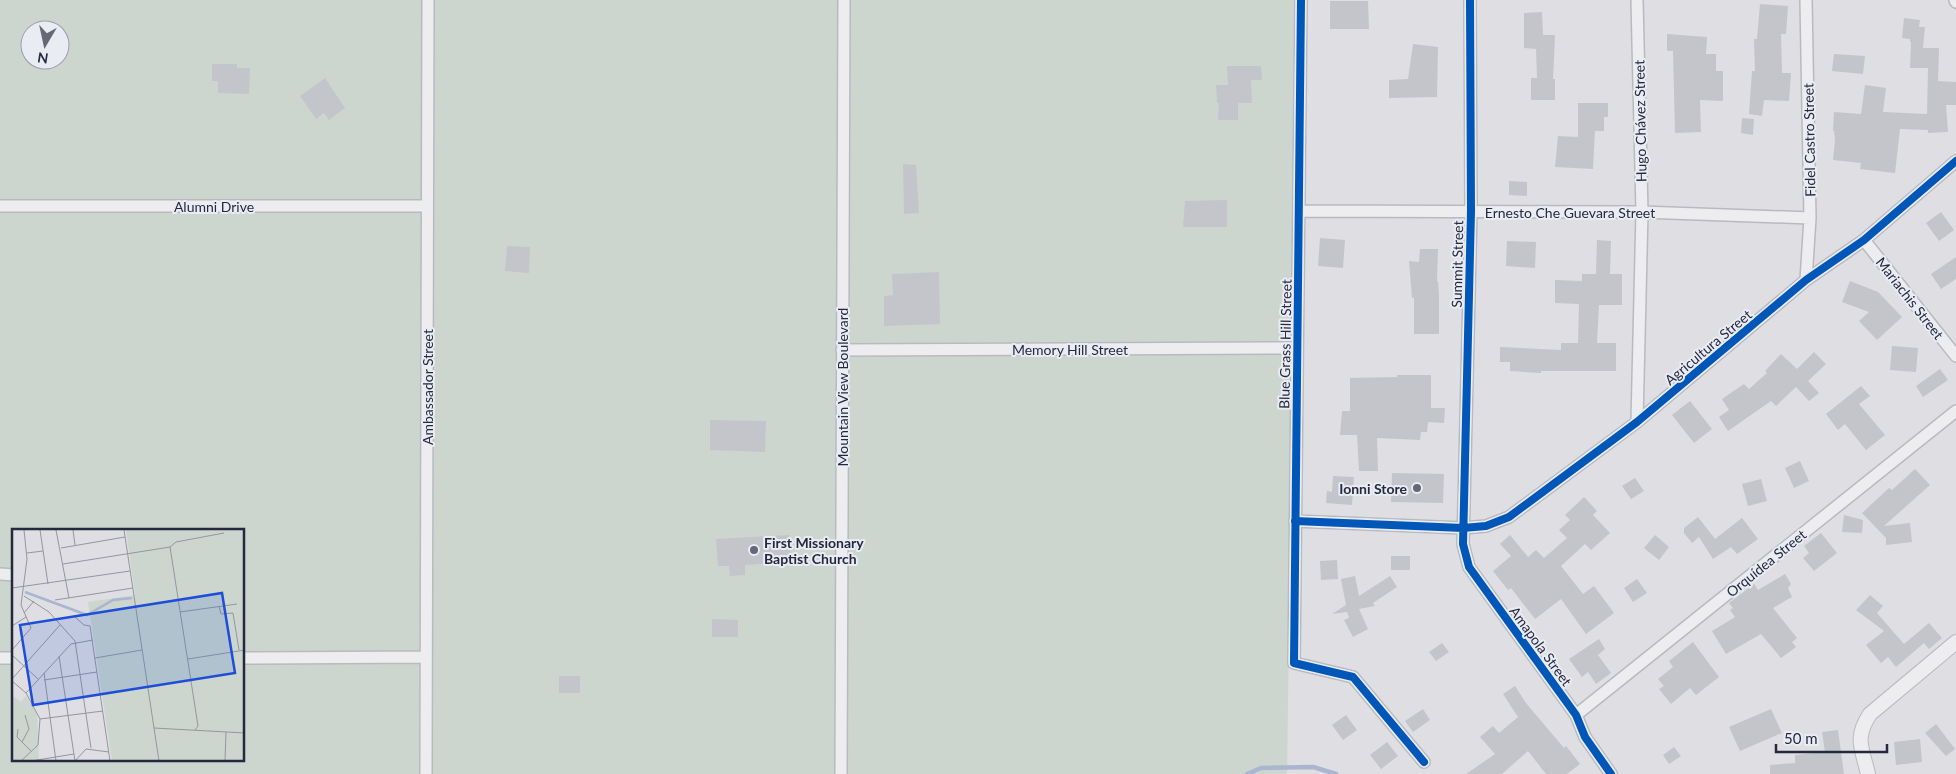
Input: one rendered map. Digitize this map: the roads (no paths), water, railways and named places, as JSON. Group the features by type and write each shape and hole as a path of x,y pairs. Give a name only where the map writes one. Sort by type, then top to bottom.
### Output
{"street":[{"name":"Ambassador Street","path":"426,774 428,0"},
{"name":"Mountain View Boulevard","path":"841,774 844,0"},
{"name":"Blue Grass Hill Street","path":"1302,0 1294,663 1353,677 1424,762"},
{"name":"Summit Street","path":"1463,528 1471,211 1470,0"},
{"name":"Hugo Chávez Street","path":"1637,0 1642,212 1637,422"},
{"name":"Fidel Castro Street","path":"1806,0 1810,218 1806,280"},
{"name":"Agricultura Street","path":"1463,528 1486,526 1509,517 1637,422 1806,280 1864,240 1956,161"},
{"name":"Alumni Drive","path":"0,206 427,206"},
{"name":"Ernesto Che Guevara Street","path":"1300,211 1642,212 1810,218"},
{"name":"Mariachis Street","path":"1864,240 1956,356"},
{"name":"Memory Hill Street","path":"842,350 1297,348"},
{"name":"Orquídea Street","path":"1576,715 1956,411"},
{"path":"1295,521 1463,528"},
{"name":"Amapola Street","path":"1463,528 1463,544 1469,567 1576,715 1585,738 1611,774"},
{"path":"1868,774 1860,737 1862,727 1870,714 1956,642"},
{"path":"245,658 426,657"}],"waterway":[{"path":"1247,774 1261,768 1313,767 1336,774"}],"place":[{"name":"Ionni Store","path":"1417,488"},
{"name":"First Missionary Baptist Church","path":"754,550"}]}
